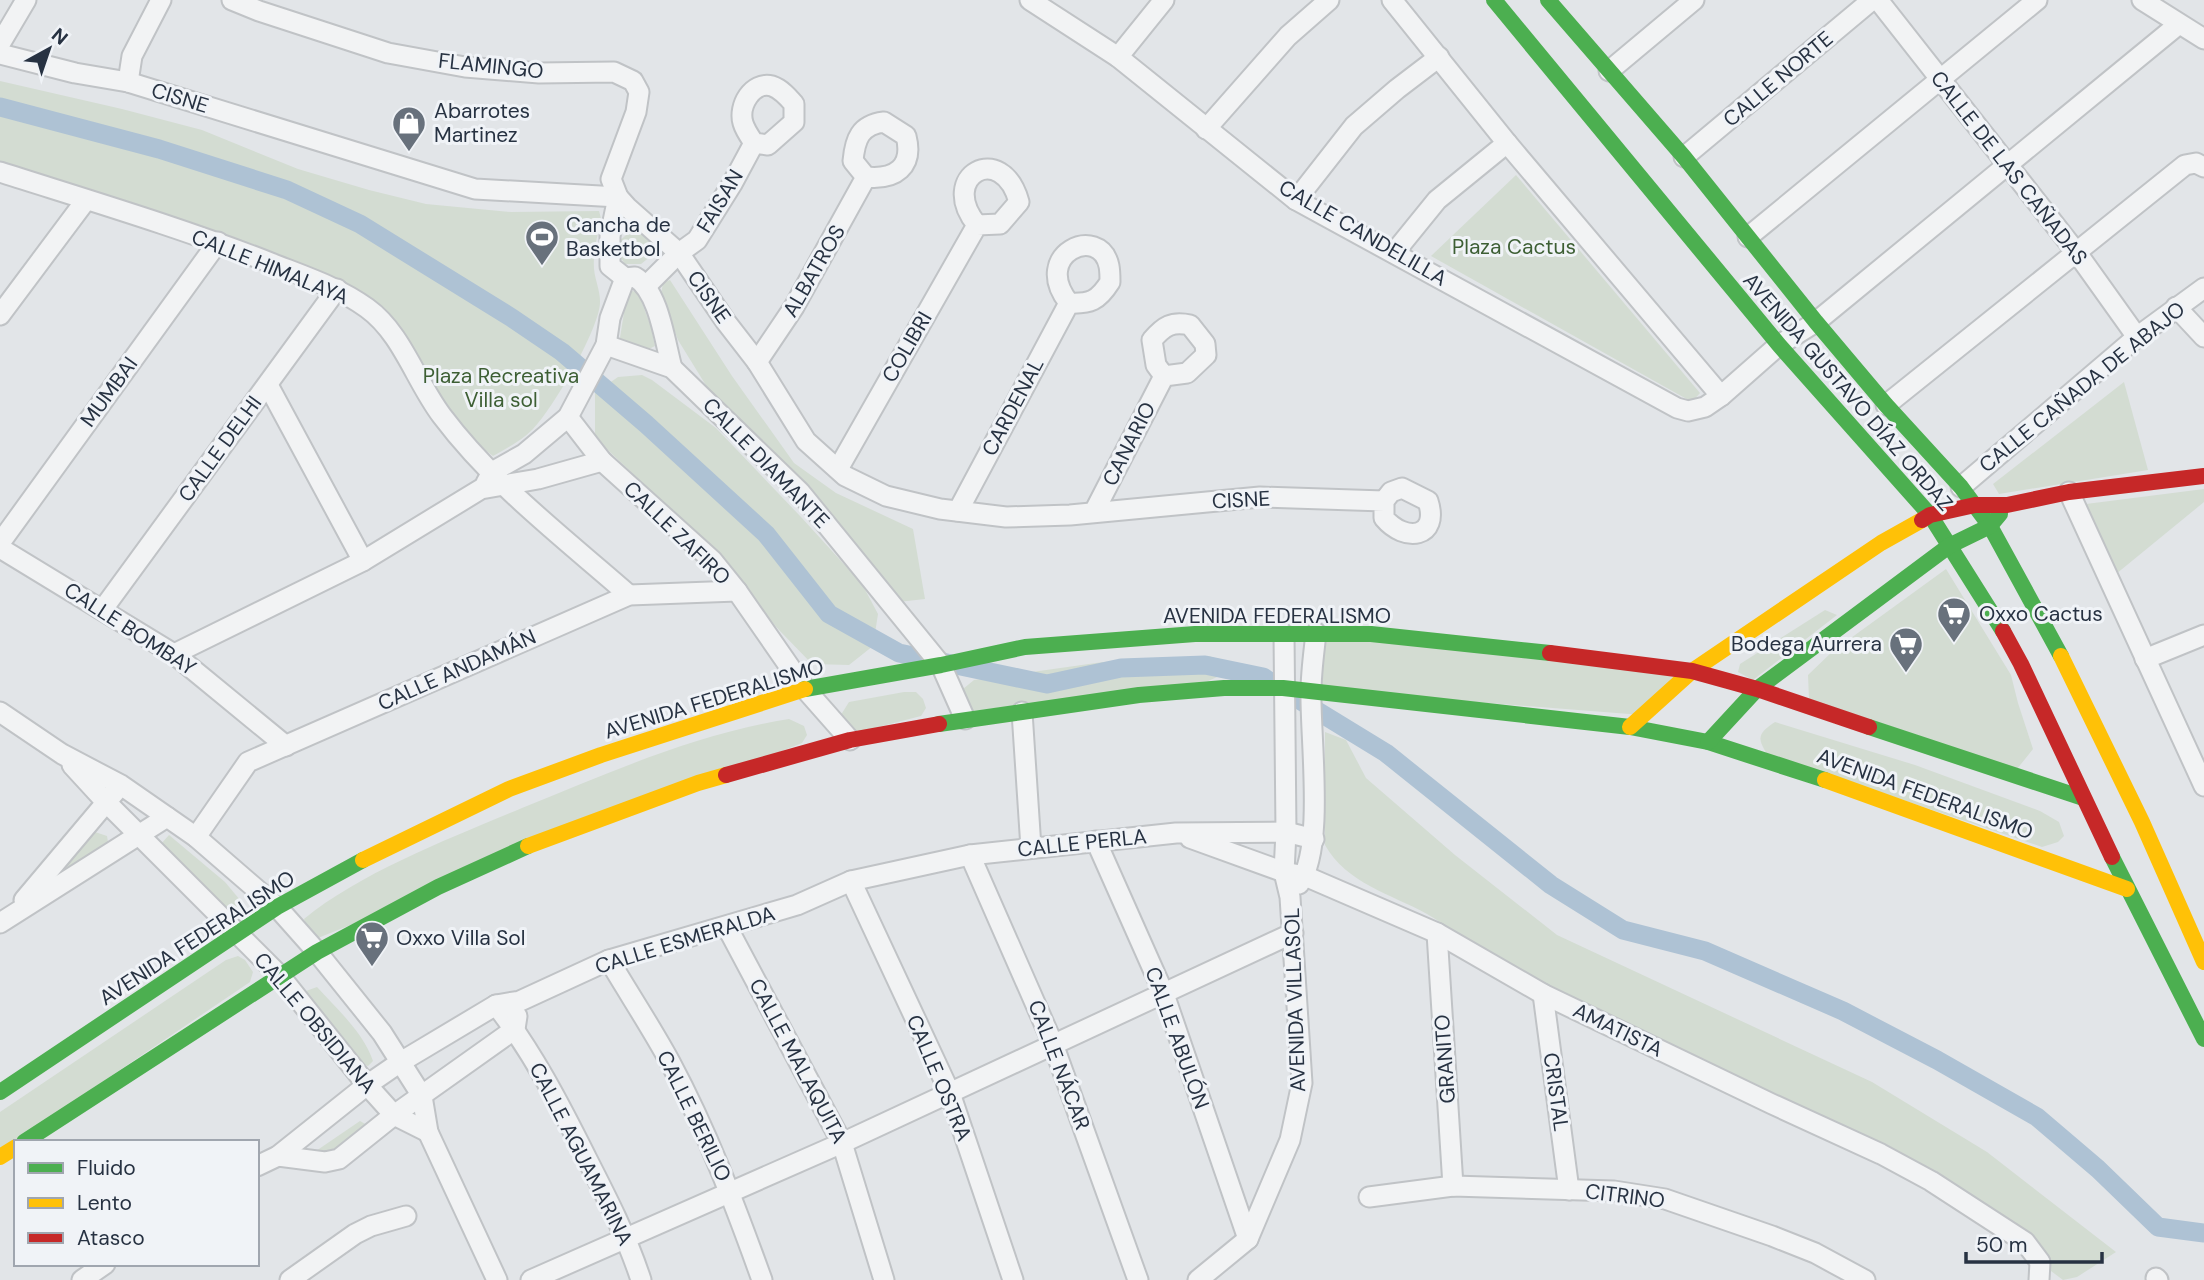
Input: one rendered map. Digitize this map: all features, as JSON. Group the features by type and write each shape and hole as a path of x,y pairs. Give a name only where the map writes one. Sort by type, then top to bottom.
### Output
{"street":[{"path":"0,44 26,0"},
{"path":"128,82 132,56 161,0"},
{"name":"FLAMINGO","path":"232,0 388,53 464,67 539,73 614,72 633,81 639,92 636,112 611,179 618,197"},
{"name":"CALLE CANDELILLA","path":"1030,0 1118,57 1296,200 1677,408 1697,410 1721,396 1779,345 1816,322 2179,24"},
{"path":"1118,57 1164,0"},
{"path":"1206,129 1288,36 1329,0"},
{"path":"1392,0 1507,142 1721,396"},
{"name":"AVENIDA GUSTAVO DÍAZ ORDAZ","path":"1494,0 1779,345 1930,515 2021,664 2127,889 2204,1039"},
{"name":"AVENIDA GUSTAVO DÍAZ ORDAZ","path":"1548,0 1684,157 1816,322 1886,405 1961,487 1990,526 2063,661 2142,822 2204,962"},
{"path":"1609,71 1694,0"},
{"name":"CALLE NORTE","path":"1684,157 1872,0"},
{"name":"CALLE DE LAS CAÑADAS","path":"1878,0 2008,163 2137,337"},
{"path":"1748,237 2037,0"},
{"path":"2142,0 2204,39"},
{"name":"CISNE","path":"0,54 75,73 128,82 475,188 618,197 679,253 757,362 806,442 859,484 886,496 958,512 1006,517 1260,497 1384,501"},
{"path":"1296,200 1354,126 1439,57"},
{"path":"1394,253 1437,200 1507,142"},
{"name":"FAISAN","path":"646,286 679,253 697,240 754,143"},
{"path":"1886,405 2185,165 2196,163 2204,167"},
{"name":"CALLE HIMALAYA","path":"0,172 218,242 337,289 368,309 382,323 441,415 498,479 629,595"},
{"name":"ALBATROS","path":"757,362 794,307 866,177"},
{"path":"618,197 610,236 610,266 625,278 635,277 646,286 656,304 672,368"},
{"path":"0,315 86,200"},
{"name":"COLIBRI","path":"838,469 977,225"},
{"name":"MUMBAI","path":"0,545 218,242"},
{"path":"174,654 363,561 498,479 568,417 607,345 610,318 625,278"},
{"name":"CALLE CAÑADA DE ABAJO","path":"1961,487 2137,337 2204,288"},
{"name":"CALLE DELHI","path":"103,609 337,289"},
{"name":"CARDENAL","path":"958,512 1069,303"},
{"path":"2176,307 2204,337"},
{"name":"CALLE DIAMANTE","path":"607,345 672,368 800,492 941,665 965,719"},
{"name":"CANARIO","path":"1094,512 1164,376"},
{"path":"268,385 363,561"},
{"name":"CALLE ZAFIRO","path":"568,417 602,461 712,560 806,689 850,740"},
{"path":"498,479 602,461"},
{"path":"1630,727 1692,671 1881,543 1930,515 1975,505 2007,505 2069,492 2204,476"},
{"path":"2069,492 2145,659 2197,752 2204,786"},
{"path":"1708,742 1757,690 1949,546 1990,526 2007,505"},
{"name":"CALLE BOMBAY","path":"0,545 174,654 286,746"},
{"path":"629,595 737,591"},
{"name":"CALLE ANDAMÁN","path":"196,837 248,762 629,595"},
{"name":"AVENIDA FEDERALISMO","path":"0,1092 277,906 388,847 509,789 601,755 806,689 1025,647 1195,634 1316,632 1371,634 1494,646 1692,671 2084,798"},
{"name":"AVENIDA VILLASOL","path":"1290,897 1305,876 1314,839 1311,690 1316,632"},
{"name":"AVENIDA VILLASOL","path":"1198,1280 1248,1239 1290,1140 1302,1083 1290,897 1284,872 1284,634"},
{"path":"2145,659 2204,635"},
{"name":"AVENIDA FEDERALISMO","path":"27,1140 317,951 507,854 698,783 850,740 965,719 1139,695 1224,688 1311,690 1630,727 1708,742 1794,769 2127,889"},
{"name":"CALLE OBSIDIANA","path":"0,712 62,754 121,785 196,837 277,906 317,951 382,1032 422,1096 428,1132 497,1280"},
{"path":"1022,712 1031,848"},
{"name":"CALLE OBSIDIANA","path":"62,754 106,802 280,976 394,1115 428,1132"},
{"path":"6,919 121,785"},
{"path":"6,919 167,817"},
{"name":"CALLE PERLA","path":"851,881 970,855 1176,833 1286,832 1314,839"},
{"name":"AMATISTA","path":"1176,833 1284,872 1305,876 1437,933 1543,994 1881,1154 1931,1181 2025,1242 2039,1271"},
{"name":"CALLE ABULÓN","path":"1096,841 1164,994 1248,1239"},
{"name":"CALLE NÁCAR","path":"970,855 1053,1044 1139,1280"},
{"name":"CALLE ESMERALDA","path":"259,1165 278,1156 399,1063 496,1005 520,1001 609,960 797,905 851,881"},
{"name":"CALLE OSTRA","path":"851,881 950,1093 1013,1280"},
{"name":"CALLE MALAQUITA","path":"727,927 842,1143 884,1280"},
{"path":"531,1280 842,1143 1293,933"},
{"name":"GRANITO","path":"1437,933 1453,1186"},
{"name":"CALLE BERILIO","path":"609,960 669,1061 700,1123 730,1191 762,1280"},
{"name":"CRISTAL","path":"1543,994 1569,1190"},
{"path":"278,1156 325,1162 339,1158 394,1115 515,1029 520,1001"},
{"name":"CALLE AGUAMARINA","path":"496,1005 515,1029 568,1121 627,1238 641,1280"},
{"name":"CITRINO","path":"1369,1197 1453,1186 1614,1191 1665,1199 1815,1253 1865,1280"},
{"path":"290,1280 355,1234 370,1226 406,1216"},
{"path":"82,1280 102,1266"}],"green space":[{"name":"Plaza Recreativa Villa sol","path":"0,81 202,130 298,169 426,204 511,212 599,211 602,222 595,245 594,263 600,301 593,329 574,368 541,419 524,437 493,456 456,428 379,314 0,166"},
{"name":"Plaza Cactus","path":"1516,175 1700,393 1692,402 1431,256"},
{"path":"634,228 652,244 651,256 641,264 625,264 616,251 616,244"},
{"path":"670,280 732,376 794,463 836,493 913,529 925,599 898,602 715,400 678,340 661,294 663,283"},
{"path":"632,291 638,292 651,327 655,346 651,348 632,349 619,344 626,300"},
{"path":"642,375 716,428 862,584 878,614 873,646 849,665 812,664 779,630 700,537 595,438 595,393 618,377"},
{"path":"2124,382 2148,470 1999,494 1993,484"},
{"path":"2204,489 2204,502 2116,574 2086,504"},
{"path":"1946,569 2011,675 2033,749 2017,769 1809,699 1808,675 1833,651"},
{"path":"1825,610 1837,615 1753,680 1738,672 1740,664"},
{"path":"1316,633 1691,672 1642,715 1311,689"},
{"path":"1209,656 1220,660 1224,674 1208,681 972,711 961,697 963,689 974,680 1103,662"},
{"path":"916,692 923,699 926,708 921,716 855,733 839,718 849,702"},
{"path":"789,719 804,726 807,735 802,743 318,938 310,935 304,919 327,902 380,871 438,843 653,756 720,734"},
{"path":"1775,722 1915,765 2040,811 2059,822 2064,836 2058,842 2042,847 1767,754 1760,739 1765,729"},
{"path":"1325,732 1346,740 1366,778 1455,855 1557,935 1872,1082 1987,1152 2116,1252 2077,1277 2063,1280 2047,1268 2023,1237 1484,956 1434,918 1357,878 1334,858 1325,845"},
{"path":"95,832 107,836 108,842 49,886 46,880 88,834"},
{"path":"169,835 225,882 245,906 241,914 235,915 161,848"},
{"path":"238,956 245,960 253,972 250,982 0,1151 0,1112 226,960"},
{"path":"317,987 363,1040 373,1061 368,1066 362,1064 307,997 306,991"},
{"path":"360,1121 367,1125 332,1154 320,1156 316,1151"}],"waterway":[{"path":"0,107 159,149 287,190 360,224 562,352 646,424 766,534 829,614 899,653 1047,684 1121,668 1205,665 1263,677 1275,685"},
{"path":"1301,701 1386,753 1551,885 1623,930 1705,951 1843,1011 1937,1060 2037,1117 2098,1169 2158,1227 2204,1233"}],"traffic: fast":[{"path":"1494,0 1779,345 1930,515 2003,631"},
{"path":"1548,0 1684,157 1886,405 1961,487 1990,526 2061,656"},
{"path":"1708,742 1757,689 1949,546 1990,526 2000,514"},
{"path":"805,689 1025,647 1195,634 1371,634 1550,653"},
{"path":"939,724 1139,695 1224,688 1283,688 1630,727 1708,742 1825,780"},
{"path":"1869,727 2083,798"},
{"path":"27,1140 317,952 438,887 528,846"},
{"path":"2112,857 2204,1039"},
{"path":"0,1092 277,907 363,860"}],"traffic: slow":[{"path":"1630,727 1692,671 1881,543 1922,520"},
{"path":"2061,656 2142,822 2204,962"},
{"path":"363,860 509,789 601,755 805,689"},
{"path":"528,846 726,775"},
{"path":"1825,780 2127,889"},
{"path":"0,1157 14,1148"}],"traffic: jam":[{"path":"1922,520 1930,515 1975,505 2007,505 2069,492 2204,476"},
{"path":"2003,631 2112,857"},
{"path":"1550,653 1692,671 1757,689 1869,727"},
{"path":"726,775 850,740 939,724"}],"place":[{"name":"Abarrotes Martinez","path":"409,153"},
{"name":"Cancha de Basketbol","path":"542,267"},
{"name":"Oxxo Cactus","path":"1954,644"},
{"name":"Bodega Aurrera","path":"1906,674"},
{"name":"Oxxo Villa Sol","path":"372,968"}]}
